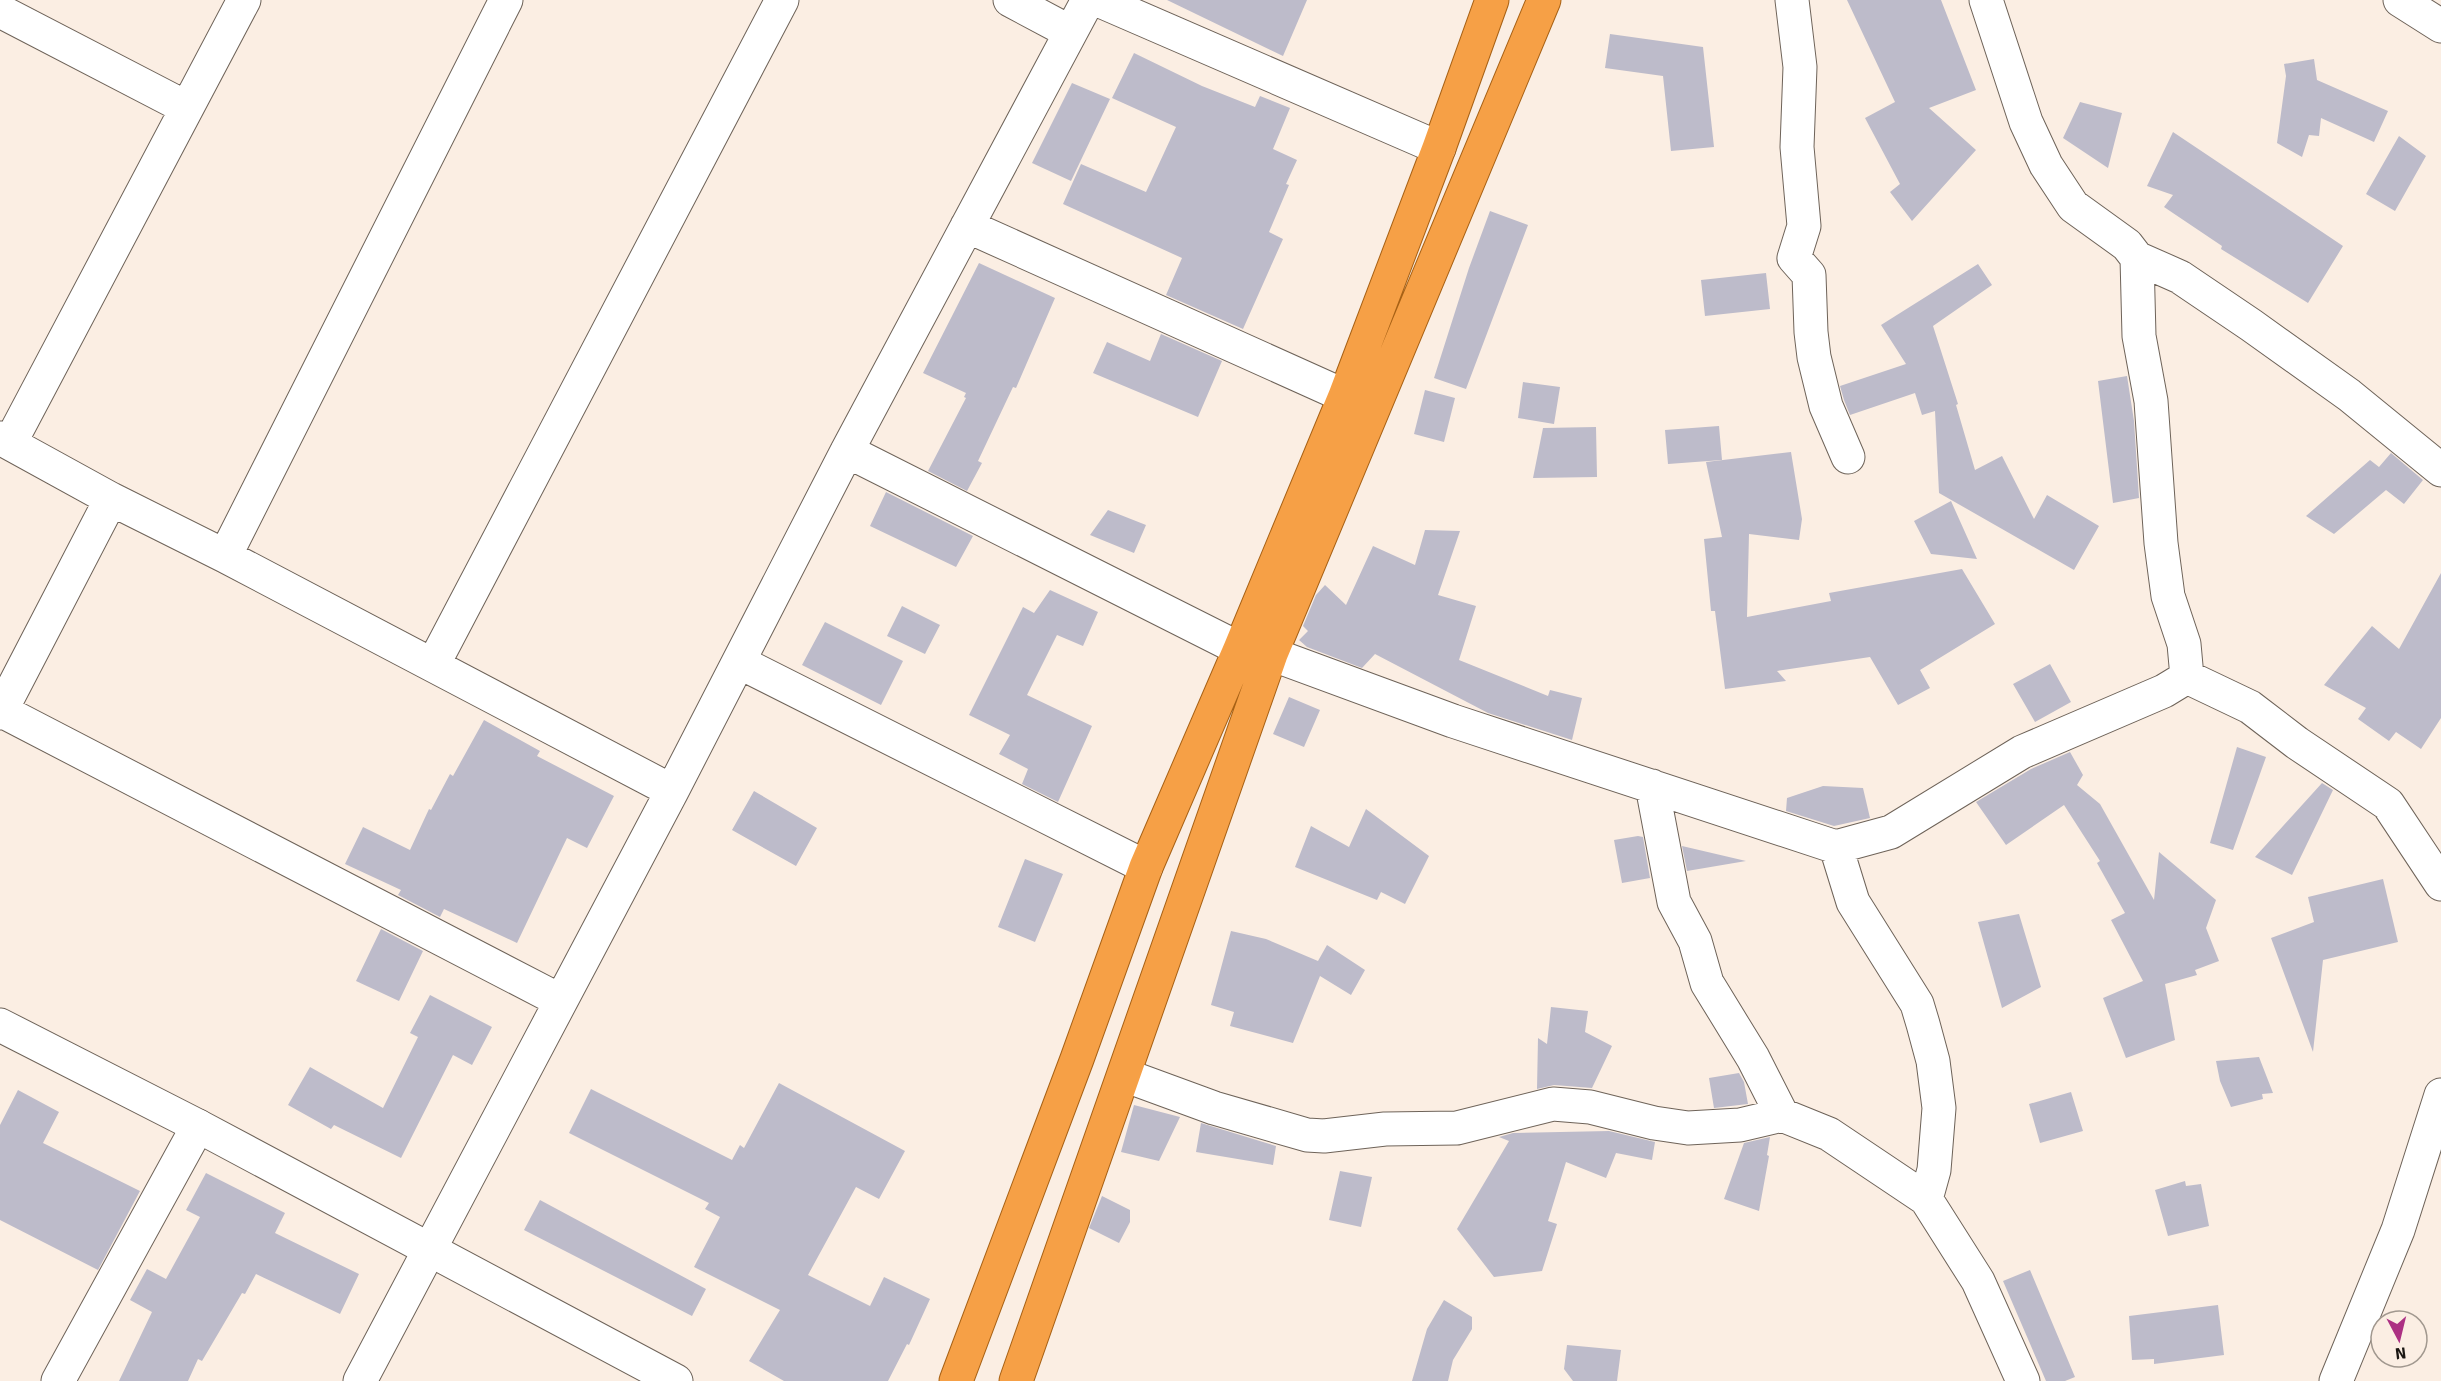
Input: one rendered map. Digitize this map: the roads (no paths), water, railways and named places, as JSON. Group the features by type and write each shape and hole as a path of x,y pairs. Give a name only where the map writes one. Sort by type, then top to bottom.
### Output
{"highway":[{"path":"1016,1381 1124,1075 1255,652 1345,396 1439,148 1492,0"},
{"path":"956,1381 1077,1059 1146,867 1255,652 1544,0"}],"street":[{"path":"244,0 5,441 111,499 225,556 672,790"},
{"path":"225,556 506,0"},
{"path":"433,665 782,0"},
{"path":"1010,0 1070,32"},
{"path":"360,1381 672,790 847,451 1088,0"},
{"path":"1098,0 1439,148"},
{"path":"1792,0 1800,67 1797,147 1804,226 1794,258 1809,275 1814,357 1826,406 1848,457"},
{"path":"1986,0 2026,123 2046,165 2073,206 2127,245 2137,258 2180,277 2349,395 2441,470"},
{"path":"2400,0 2441,26"},
{"path":"0,10 187,108"},
{"path":"967,226 1345,396"},
{"path":"2137,258 2139,336 2151,401 2161,543 2168,596 2184,644 2187,677"},
{"path":"847,451 1255,652 1453,721 1836,847 1891,832 2022,752 2164,691 2187,677"},
{"path":"111,499 0,711 561,1001"},
{"path":"739,662 1146,867"},
{"path":"2187,677 2250,707 2297,743 2388,804 2441,885"},
{"path":"1652,786 1674,902 1695,941 1707,983 1753,1058 1782,1114"},
{"path":"1836,847 1853,902 1917,1004 1926,1034 1933,1062 1939,1108 1934,1170 1926,1199"},
{"path":"0,1025 198,1126 676,1381"},
{"path":"1124,1075 1214,1108 1307,1134 1324,1136 1385,1129 1457,1128 1553,1104 1590,1107 1654,1123 1688,1128 1740,1125 1782,1114 1829,1134 1926,1199 1978,1281 2024,1381"},
{"path":"2336,1381 2398,1230 2441,1095"},
{"path":"58,1381 198,1126"}]}
